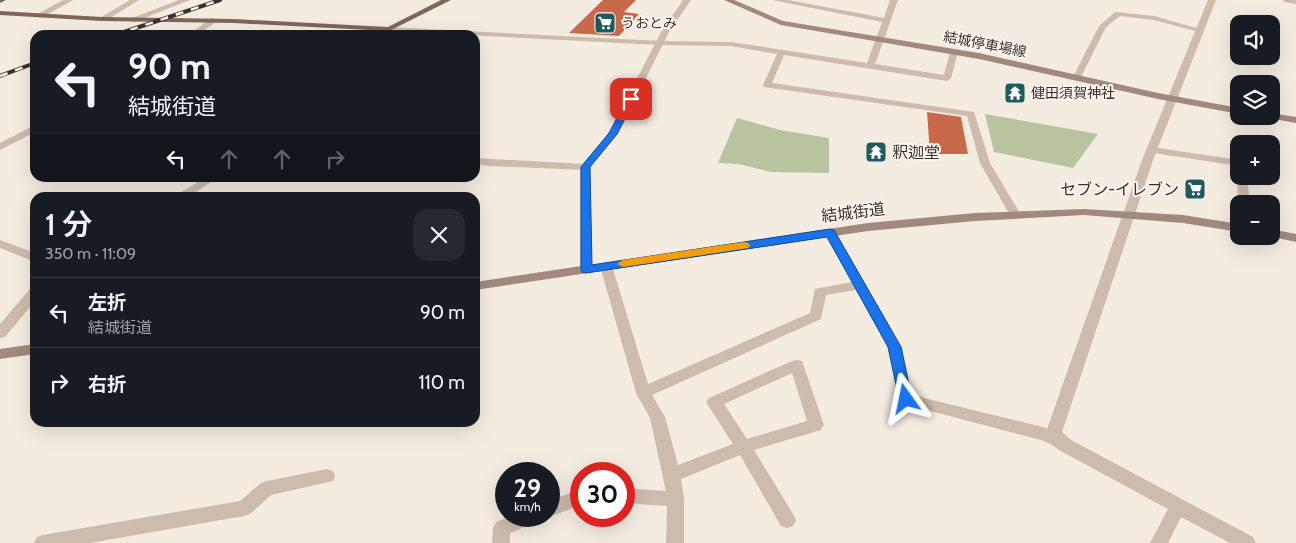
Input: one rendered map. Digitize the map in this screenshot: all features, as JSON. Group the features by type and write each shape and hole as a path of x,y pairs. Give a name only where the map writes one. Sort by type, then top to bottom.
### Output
{"main road":[{"path":"0,13 131,20 215,20 389,29 446,0"},
{"name":"結城停車場線","path":"728,0 781,23 954,52 1077,77 1170,99 1230,109"},
{"path":"1280,117 1296,120"},
{"name":"結城街道","path":"480,285 830,233 926,222 1015,215 1084,212 1129,214 1183,219 1230,227"},
{"path":"1280,235 1296,238"},
{"path":"0,354 30,350"}],"street":[{"path":"38,16 69,0"},
{"path":"102,19 135,0"},
{"path":"131,20 186,0"},
{"path":"586,269 585,167 613,134 672,20 687,0"},
{"path":"776,0 887,21"},
{"path":"870,66 894,0"},
{"path":"1058,440 1054,432 1151,150 1198,30 1212,0"},
{"path":"1287,0 1296,2"},
{"path":"1077,77 1103,26 1118,14 1154,18 1198,30"},
{"path":"200,30 215,20"},
{"path":"389,29 408,30"},
{"path":"480,34 660,43 731,44 947,78 954,52"},
{"path":"782,51 768,85 971,114 985,163 1015,215"},
{"path":"0,147 30,131"},
{"path":"1151,150 1230,162"},
{"path":"480,162 585,167"},
{"path":"190,192 206,182"},
{"path":"830,233 895,347 906,399 1044,434 1247,543"},
{"path":"0,244 30,256"},
{"path":"606,266 643,393 658,416 676,499 674,543"},
{"path":"643,393 816,316 820,292 860,285"},
{"path":"0,333 30,298"},
{"path":"672,475 743,447 816,425 797,365 714,402 743,447 787,520"},
{"path":"43,543 244,508 267,488 327,476"},
{"path":"635,497 676,499"},
{"path":"1159,543 1178,506"},
{"path":"501,543 502,528 504,527"}],"green space":[{"path":"985,114 1098,134 1073,168 994,152"},
{"path":"737,118 780,130 829,138 829,173 771,172 739,164 718,163"}],"building":[{"name":"うおとみ","path":"603,0 636,0 624,12 639,14 619,36 569,33"},
{"path":"927,112 961,117 968,154 930,154"}],"railway":[{"path":"130,30 220,0"},
{"path":"0,76 30,65"}],"slow traffic":[{"path":"623,264 744,246"}],"place":[{"name":"うおとみ","path":"605,23"},
{"name":"健田須賀神社","path":"1015,93"},
{"name":"釈迦堂","path":"876,152"},
{"name":"セブン-イレブン","path":"1195,189"}],"route":[{"path":"631,99 613,134 585,167 586,269 830,233 895,347 906,399"}]}
